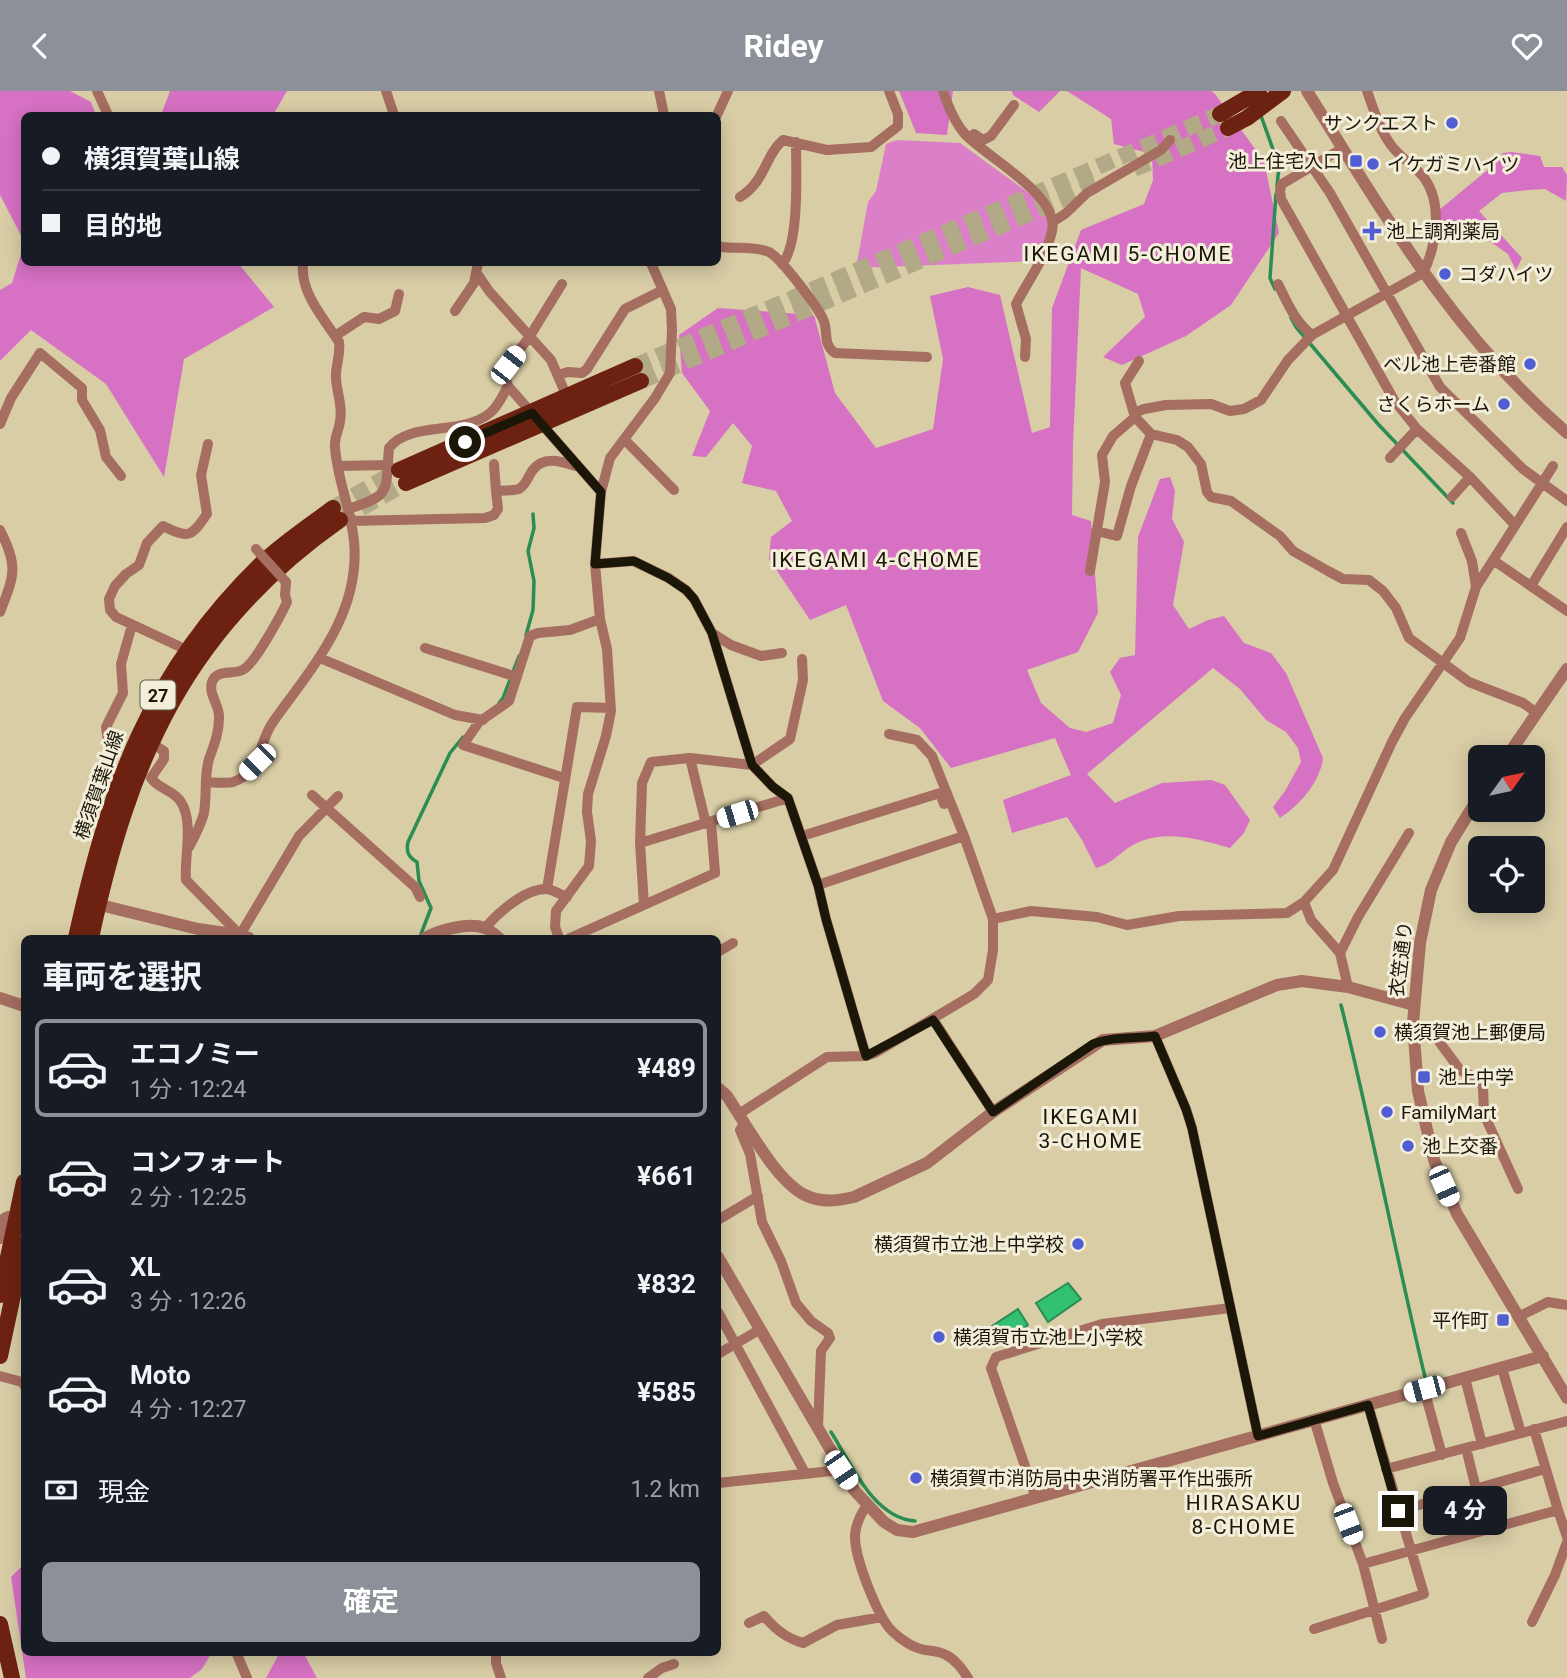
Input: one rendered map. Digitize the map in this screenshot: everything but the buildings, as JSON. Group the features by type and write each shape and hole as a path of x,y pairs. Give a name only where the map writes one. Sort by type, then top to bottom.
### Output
{"main road":[{"path":"1259,91 1224,121 1247,118 1283,91"},
{"path":"398,473 537,419 638,373 567,397 537,419"},
{"name":"横須賀葉山線","path":"91,935 91,903 118,783 139,731 160,691 207,622 263,562 343,515"},
{"name":"横須賀葉山線","path":"77,935 131,789 164,714 184,680 237,610 291,557 343,515"},
{"path":"0,1295 21,1219"},
{"path":"0,1356 21,1258"},
{"path":"0,1624 12,1678"}],"street":[{"path":"97,91 107,112"},
{"path":"386,91 393,112"},
{"path":"659,91 663,112"},
{"path":"718,112 727,91"},
{"path":"740,197 751,191 783,140 827,150 871,147 898,126 898,114 890,91"},
{"path":"943,91 950,111 965,134 1032,187 1041,198 1052,222 1045,249 1016,304 1026,339 1025,357"},
{"path":"1307,91 1423,273 1453,314 1536,406 1567,433"},
{"path":"1090,571 1105,482 1102,455 1113,436 1134,415 1144,409 1166,405 1211,404 1230,411 1244,409 1261,400 1288,360 1312,335 1423,273 1431,258 1435,226 1435,208 1430,187 1425,178 1393,149 1367,91"},
{"path":"965,134 969,131 983,140 991,136 1014,105"},
{"path":"1281,121 1313,166 1440,387 1540,484 1567,501"},
{"path":"1052,222 1065,214 1087,193 1161,150 1170,140"},
{"path":"782,264 789,256 795,209 796,142"},
{"path":"1343,148 1282,184 1280,194 1394,400 1417,429 1470,477 1514,524"},
{"path":"721,247 769,252 782,264 825,321 826,342 835,353 928,357"},
{"path":"206,782 233,782 257,762 272,723 320,658 340,622 353,585 354,541 343,515 334,444 341,419 336,379 340,351 335,336 307,292 302,276 303,266"},
{"path":"558,935 555,927 556,911 589,866 591,841 587,812 588,794 607,736 611,708 607,649 600,619 595,564 601,492 610,458 655,398 670,373 671,309 652,266"},
{"path":"455,311 474,283 477,267"},
{"path":"477,267 489,291 551,360 567,397"},
{"path":"562,283 530,336 508,365 505,375 508,386 601,492"},
{"path":"1278,284 1295,316 1312,335"},
{"path":"558,375 568,372 582,373 587,369 625,309 663,290"},
{"path":"335,336 364,317 379,319 395,311 399,294"},
{"path":"0,424 11,398 40,353 82,388 82,400 100,430 106,457 121,476"},
{"path":"1139,361 1125,383 1134,415 1151,434 1177,440 1188,447 1201,464 1207,492 1211,497 1231,502 1280,536 1293,551 1335,575 1343,579 1370,580 1396,608 1409,638 1469,682 1523,703 1537,713"},
{"path":"398,473 389,448 401,436 468,425 481,419 492,412 508,386"},
{"path":"1391,458 1417,429"},
{"path":"1096,531 1116,536 1151,434"},
{"path":"625,440 674,490"},
{"path":"187,650 116,617 110,610 108,599 115,586 139,565 147,543 163,526 181,535 189,535 207,514 201,475 208,444"},
{"path":"496,491 519,488 528,480 533,469 542,463 553,460 579,467"},
{"path":"343,515 485,518 494,515 498,509 494,464"},
{"path":"338,466 398,473"},
{"path":"993,919 1031,911 1097,918 1127,925 1191,915 1287,913 1304,902 1333,870 1405,718 1460,638 1476,587 1553,466"},
{"path":"343,515 378,498 398,473"},
{"path":"1452,497 1470,477"},
{"path":"1531,586 1567,527"},
{"path":"0,530 14,568 0,612"},
{"path":"1461,533 1472,561 1476,587"},
{"path":"189,848 204,813 209,760 215,747 219,721 211,687 213,678 219,673 239,672 247,668 276,626 287,602 286,582 253,545"},
{"path":"1493,560 1567,610"},
{"path":"595,564 634,561 668,578 694,599 712,633 752,765 788,798 818,885 866,1056"},
{"path":"564,778 463,745 482,720 509,701 530,636 570,630 600,619"},
{"path":"118,783 109,776 106,769 110,759 106,727 123,693 121,664 132,625"},
{"path":"712,633 731,645 761,656 782,653"},
{"path":"425,648 517,677"},
{"path":"320,658 455,715 482,720"},
{"path":"644,905 640,843 642,783 650,762 690,758 752,765 790,739 803,680 802,659"},
{"path":"1515,745 1567,669"},
{"path":"547,889 577,707 611,708"},
{"path":"818,1432 821,1351 830,1338 796,1303 781,1261 762,1222 750,1154 740,1130 742,1119 827,1057 866,1056 933,1020 974,994 988,980 993,950 993,919 932,756 917,740 889,734"},
{"path":"151,743 164,751 164,759 151,778 153,782 177,796 184,805 189,848 186,880 243,935"},
{"path":"577,935 715,873 709,823 690,758"},
{"path":"802,837 940,793 946,809 952,807"},
{"path":"312,795 415,887 420,897"},
{"path":"245,935 299,836 338,796"},
{"path":"640,843 788,798"},
{"name":"衣笠通り","path":"1468,815 1451,842 1431,890 1420,943 1413,1023 1418,1091 1434,1160 1457,1215 1567,1398"},
{"path":"1340,953 1409,833"},
{"path":"818,885 964,836"},
{"path":"485,928 519,898 547,889 567,897"},
{"path":"1304,902 1311,920 1340,953 1348,987"},
{"path":"91,903 198,929 237,935"},
{"path":"434,935 456,928 485,928 495,935"},
{"path":"721,950 733,943"},
{"path":"721,1092 788,1182 806,1195 829,1201 854,1198 926,1163 993,1112 1093,1044 1112,1039 1155,1036 1277,985 1302,981 1348,987 1414,1005"},
{"path":"0,998 21,1005"},
{"path":"933,1020 993,1112"},
{"path":"1413,1023 1432,1032 1460,1070 1479,1080 1483,1087 1484,1114 1518,1189"},
{"path":"1155,1036 1192,1128 1258,1436"},
{"path":"721,1218 758,1196"},
{"path":"0,1238 4,1219 8,1216 21,1219"},
{"path":"721,1262 841,1470 867,1505 884,1522 897,1530 914,1532 1543,1356"},
{"path":"1520,1316 1548,1302 1567,1305"},
{"path":"1036,1498 991,1368 996,1357 1102,1324 1230,1308"},
{"path":"721,1318 805,1473"},
{"path":"721,1352 759,1330"},
{"path":"1502,1368 1521,1433"},
{"path":"0,1376 21,1382"},
{"path":"1465,1378 1482,1444"},
{"path":"1424,1389 1443,1455"},
{"path":"1314,1629 1424,1594 1368,1405"},
{"path":"1314,1419 1333,1483 1363,1564 1382,1639"},
{"path":"1385,1469 1567,1421"},
{"path":"1534,1429 1567,1537"},
{"path":"1466,1448 1486,1529"},
{"path":"1398,1511 1545,1469"},
{"path":"721,1480 841,1470"},
{"path":"867,1505 858,1520 855,1538 859,1558 882,1617 892,1630 907,1642 921,1649 944,1654 959,1665 968,1678"},
{"path":"1363,1564 1558,1510"},
{"path":"1532,1622 1555,1575 1567,1542"},
{"path":"749,1623 764,1616 775,1629 791,1640 803,1643 837,1625 882,1617"},
{"path":"238,1656 247,1678"},
{"path":"496,1656 501,1678"},
{"path":"648,1678 662,1668 674,1664"}],"shaded area":[{"path":"0,91 70,91 91,102 95,112 21,112 21,235 0,195"},
{"path":"170,91 287,91 275,112 162,112"},
{"path":"899,91 953,91 947,135 916,133"},
{"path":"1012,91 1060,91 1039,112 1013,95"},
{"path":"1067,91 1211,91 1264,161 1279,233 1231,305 1186,336 1122,365 1103,357 1145,317 1138,294 1081,268 1072,515 1091,521 1098,613 1078,652 1027,670 1041,703 1070,728 1086,732 1113,723 1121,695 1110,672 1120,658 1135,655 1138,537 1160,479 1170,477 1175,491 1172,519 1184,542 1173,605 1189,629 1224,616 1244,643 1271,653 1286,673 1323,758 1318,776 1308,792 1295,807 1280,818 1273,807 1301,762 1298,748 1286,732 1266,720 1240,689 1213,668 1087,774 1115,803 1162,783 1211,780 1225,785 1250,820 1244,833 1230,848 1179,837 1153,838 1128,848 1096,868 1067,817 1012,833 1003,800 1071,775 1055,738 951,768 920,728 883,701 846,605 810,620 769,559 771,537 792,521 776,491 742,483 752,446 733,423 706,457 692,456 710,411 682,373 679,335 718,308 814,315 835,393 876,448 933,429 943,359 930,296 968,287 1000,295 1032,433 1050,427 1052,308 1081,230 1144,204 1153,180 1152,154 1114,144 1111,119"},
{"path":"897,140 960,143 1037,199 1047,219 1049,231 1037,261 856,268 868,202 876,191 886,144"},
{"path":"1503,153 1540,156 1544,167 1562,167 1567,175 1566,201 1545,189 1528,190 1502,193 1479,211 1522,258 1516,270 1508,254 1485,238 1453,221 1438,222 1439,210 1490,168"},
{"path":"21,254 21,266 240,266 274,307 184,359 164,477 106,384 31,330 0,361 0,290 12,283"},
{"path":"1068,1283 1081,1299 1048,1322 1036,1303"},
{"path":"1018,1309 1028,1325 997,1346 986,1330"},
{"path":"21,1567 21,1644 11,1577"},
{"path":"23,1656 210,1656 202,1669 190,1678 26,1678"},
{"path":"278,1656 305,1656 317,1678 266,1678"}],"waterway":[{"path":"1260,113 1279,166 1277,186"},
{"path":"1275,289 1270,278 1276,194"},
{"path":"1291,318 1378,424 1453,503"},
{"path":"526,635 533,610 534,581 528,551 534,528 533,514"},
{"path":"499,703 519,656"},
{"path":"421,934 431,908 419,881 417,862 408,853 408,842 450,753 463,737"},
{"path":"1341,1005 1425,1377"},
{"path":"831,1432 855,1473 875,1500 900,1518 915,1521"}],"tunnel":[{"path":"635,366 1220,114"},
{"path":"1134,169 1228,128"},
{"path":"641,381 1100,183"},
{"path":"333,508 399,470"},
{"path":"340,520 406,483"}],"place":[{"name":"サンクエスト","path":"1452,123"},
{"name":"池上住宅入口","path":"1356,161"},
{"name":"イケガミハイツ","path":"1373,164"},
{"name":"池上調剤薬局","path":"1372,231"},
{"name":"コダハイツ","path":"1445,274"},
{"name":"ベル池上壱番館","path":"1530,364"},
{"name":"さくらホーム","path":"1504,404"},
{"name":"横須賀池上郵便局","path":"1380,1032"},
{"name":"池上中学","path":"1424,1077"},
{"name":"FamilyMart","path":"1387,1112"},
{"name":"池上交番","path":"1408,1146"},
{"name":"横須賀市立池上中学校","path":"1078,1244"},
{"name":"平作町","path":"1503,1320"},
{"name":"横須賀市立池上小学校","path":"939,1337"},
{"name":"横須賀市消防局中央消防署平作出張所","path":"916,1478"}],"district":[{"name":"IKEGAMI 5-CHOME","path":"1128,254"},
{"name":"IKEGAMI 4-CHOME","path":"876,560"},
{"name":"IKEGAMI 3-CHOME","path":"1091,1129"},
{"name":"HIRASAKU 8-CHOME","path":"1244,1515"}],"route":[{"path":"465,442 532,413 601,492 595,564 634,561 668,578 694,599 712,633 752,765 788,798 818,885 866,1056 933,1020 993,1112 1093,1044 1102,1040 1155,1036 1192,1128 1258,1436 1368,1405 1398,1511"}]}
